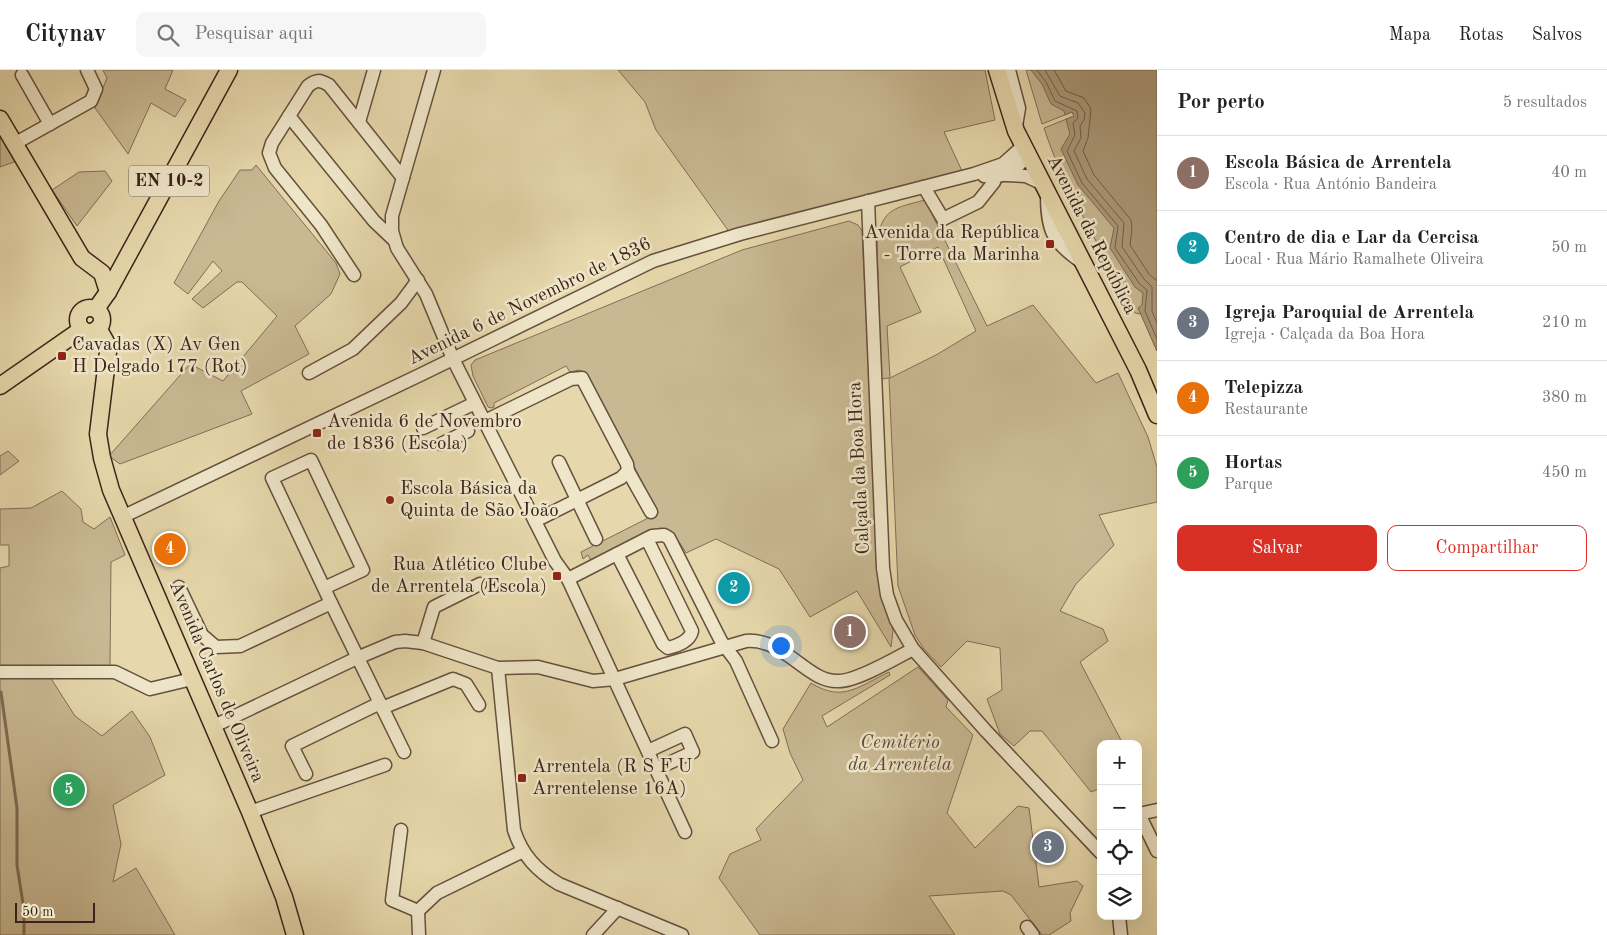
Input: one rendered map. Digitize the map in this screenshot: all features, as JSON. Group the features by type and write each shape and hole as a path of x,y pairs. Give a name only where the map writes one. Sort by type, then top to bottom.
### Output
{"main road":[{"name":"EN 10-2","path":"90,329 102,318 96,309 108,292 229,70"},
{"name":"Avenida da República","path":"997,70 1016,131 1138,370 1157,415"},
{"path":"0,119 82,258 102,273 108,292"},
{"path":"0,386 90,329"},
{"name":"Avenida Carlos de Oliveira","path":"90,329 108,344 98,434 102,458 122,517 250,812 284,897 295,935"}],"street":[{"path":"14,144 91,101 96,89 87,70"},
{"path":"359,122 374,70"},
{"path":"394,240 392,216 434,70"},
{"path":"1009,70 1019,108 1016,131"},
{"path":"22,75 50,124"},
{"path":"354,275 321,225 271,160 269,153 272,143 308,86 316,80 322,81 329,85 403,178"},
{"path":"289,116 374,221 394,240 418,280 475,403 555,561 568,579 686,832"},
{"path":"1006,175 1020,164 1025,150"},
{"name":"Avenida 6 de Novembro de 1836","path":"122,517 653,261 740,234 974,174 1003,164 1025,150"},
{"name":"Avenida 6 de Novembro de 1836","path":"974,174 992,177 1006,175 1026,176 1044,188"},
{"path":"924,187 943,219 978,202 994,182 992,177"},
{"name":"Calçada da Boa Hora","path":"868,201 884,581 896,620 913,649 1097,849"},
{"path":"309,373 353,349 401,303 418,280"},
{"path":"485,422 571,379 582,378 651,512"},
{"path":"423,428 475,403"},
{"path":"440,420 445,442 468,431"},
{"path":"324,588 363,570 311,460 272,478 357,658 404,752"},
{"path":"559,462 596,538"},
{"path":"535,522 621,478 628,470"},
{"path":"568,579 647,539 664,535 672,542 724,646 736,661 772,741"},
{"path":"617,554 663,644 668,648 672,647 688,639 692,631 647,539"},
{"path":"423,643 434,607 480,584"},
{"path":"180,587 202,635 216,647 240,646 331,603"},
{"path":"214,726 395,642 423,643 498,668 538,666 593,681 616,679 746,640 769,642 819,676 838,682 852,678 913,649"},
{"path":"498,668 514,830 523,851 546,876 682,935"},
{"path":"0,672 115,672 150,689 192,679"},
{"path":"306,774 292,746 381,706 453,679 466,684 471,689 478,706"},
{"path":"648,751 685,734 693,752 656,769"},
{"path":"250,812 385,765"},
{"path":"1142,813 1157,810"},
{"path":"1142,820 1157,851"},
{"path":"400,830 392,900 418,911"},
{"path":"418,911 437,893 523,851"},
{"path":"593,935 618,908"},
{"path":"418,911 420,935"},
{"path":"1120,920 1121,935"}],"green space":[{"path":"103,70 173,70 165,89 186,100 175,117 151,103 128,154 95,108 107,78"},
{"path":"618,70 985,70 995,120 944,132 962,171 730,233 656,130 645,102"},
{"path":"1026,70 1157,70 1157,351 1141,314 1135,313 1074,199 1044,128 1074,116 1072,112 1042,124"},
{"path":"0,132 17,161 0,167"},
{"path":"256,165 336,263 340,274 331,294 295,326 309,354 241,391 252,414 120,464 109,456 190,364 223,381 277,316 242,282 237,282 203,308 192,299 222,271 213,261 188,294 174,283 219,201 240,170 252,170"},
{"path":"105,171 112,181 77,226 52,190 79,172"},
{"path":"925,200 987,326 1033,305 1096,383 1118,373 1148,437 1157,467 1157,502 1099,515 1114,545 1076,584 1060,611 1103,629 1108,641 1080,662 1121,740 1097,740 1097,790 1091,792 1042,731 1030,731 1014,746 1000,734 987,699 1002,690 1000,648 967,641 941,667 924,649 915,635 898,586 889,378 881,379 877,242 882,222 886,216 898,208","holes":["938,247 976,331 936,355 890,378 887,326 921,312 900,267"]},
{"path":"849,221 858,225 862,231 879,586 893,630 891,647 857,591 810,617 779,569 716,539 686,553 679,541 669,531 660,528 591,561 588,555 583,559 581,552 658,513 587,374 579,370 570,372 566,366 494,403 494,407 491,408 488,407 473,376 471,365 475,360 742,250"},
{"path":"8,451 19,461 0,475 0,456"},
{"path":"62,491 81,509 83,522 94,529 110,517 125,555 111,562 110,667 0,669 0,568 9,566 9,545 0,545 0,509 31,508"},
{"name":"Cemitério da Arrentela","path":"918,667 948,700 946,707 973,735 947,813 975,848 1018,806 1029,808 1039,887 1077,881 1083,886 1070,913 1071,921 1049,935 1042,935 1011,895 1003,891 929,896 955,935 760,935 719,878 730,854 761,840 756,829 803,780 790,753 783,729 811,683 832,692 842,692 860,687 889,672 890,675 822,716 827,727"},
{"path":"50,677 75,716 102,736 132,711 150,737 165,775 113,805 121,844 113,882 136,868 175,935 0,935 0,678"}],"water":[{"path":"1031,70 1157,70 1157,351 1138,308 1142,305 1143,293 1135,287 1110,248 1114,228 1078,185 1061,149 1070,134 1066,119 1074,116 1072,112 1065,115 1064,111 1051,104 1042,84"}],"waterway":[{"path":"1,692 17,808 17,865 24,910 24,935"}],"place":[{"name":"Avenida da República - Torre da Marinha","path":"1050,244"},
{"name":"Cavadas (X) Av Gen H Delgado 177 (Rot)","path":"62,356"},
{"name":"Avenida 6 de Novembro de 1836 (Escola)","path":"317,433"},
{"name":"Escola Básica da Quinta de São João","path":"390,500"},
{"name":"Telepizza","path":"170,549"},
{"name":"Rua Atlético Clube de Arrentela (Escola)","path":"557,576"},
{"name":"Centro de dia e Lar da Cercisa","path":"734,588"},
{"name":"Escola Básica de Arrentela","path":"850,632"},
{"name":"Arrentela (R S F U Arrentelense 16A)","path":"522,778"},
{"name":"Hortas","path":"69,790"},
{"name":"Igreja Paroquial de Arrentela","path":"1048,847"}]}
